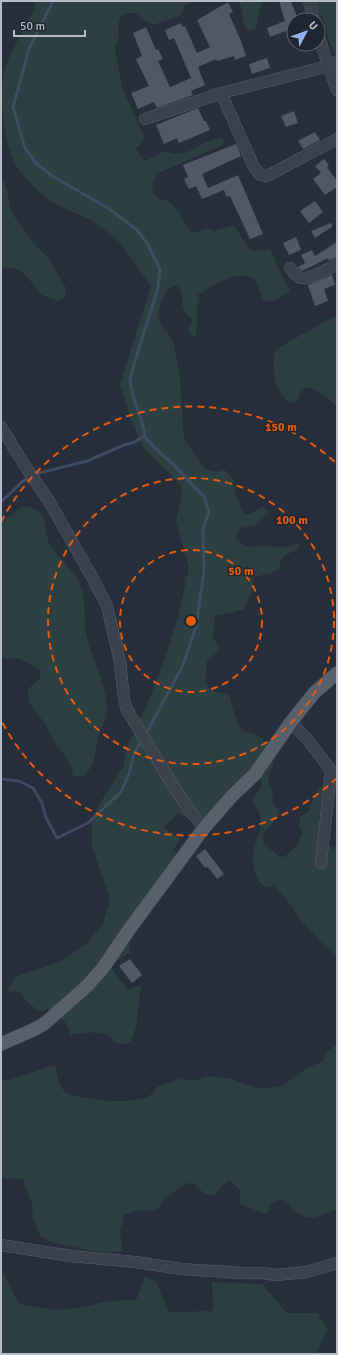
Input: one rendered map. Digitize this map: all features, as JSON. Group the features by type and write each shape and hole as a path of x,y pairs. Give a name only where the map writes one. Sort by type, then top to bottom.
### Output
{"main road":[{"path":"1,1044 34,1030 44,1024 87,986 103,968 128,931 204,828 254,774 290,722 315,692 337,673"}],"street":[{"path":"308,1 311,12"},
{"path":"326,51 332,64 337,90"},
{"path":"145,118 221,92 332,64"},
{"path":"221,92 253,165 260,175 267,176 337,139"},
{"path":"290,268 296,275 306,279 337,265"},
{"path":"1,427 48,501 92,576 107,606 117,650 124,700 127,710 174,787 190,811 204,828"},
{"path":"290,722 308,740 334,775 321,863"},
{"path":"1,1245 71,1256 135,1262 182,1269 276,1275 307,1272 337,1263"}],"shaded area":[{"path":"35,1 194,1 184,6 182,15 153,25 145,21 136,13 127,13 120,18 118,27 119,36 115,49 122,87 145,139 136,149 145,161 164,151 177,154 190,151 202,144 222,137 224,144 157,174 152,187 155,196 162,201 166,199 180,213 184,222 192,233 209,228 213,231 234,225 249,249 253,251 269,249 272,252 290,291 277,300 267,301 263,299 259,288 253,279 248,276 233,277 225,280 198,295 195,338 189,331 188,328 191,325 192,320 184,310 181,293 179,287 176,285 167,290 157,316 161,326 168,333 174,345 180,378 184,439 204,467 208,470 217,472 225,470 233,479 235,493 243,514 251,513 263,507 269,512 256,525 241,528 235,536 241,543 254,547 282,547 299,543 300,548 282,557 279,570 254,577 251,593 245,608 215,616 213,637 219,648 218,652 207,661 206,682 213,691 229,694 236,717 242,729 260,737 268,747 271,755 274,764 270,771 268,780 273,792 272,801 279,813 263,834 263,843 279,856 284,857 299,844 300,836 303,833 299,825 300,816 308,812 319,787 323,786 319,831 320,835 327,844 333,848 337,845 337,956 306,926 298,917 291,905 273,885 267,888 255,874 253,854 260,830 261,820 257,808 252,800 260,789 262,781 258,776 212,826 201,814 188,817 177,814 164,827 180,839 173,850 189,861 155,904 131,938 129,945 130,952 110,966 128,990 141,985 136,1027 131,1041 120,1044 117,1044 108,1036 100,1033 70,1035 68,1026 53,1008 40,1012 28,1003 19,991 7,992 15,977 61,961 86,944 103,924 110,899 92,847 92,819 103,798 123,767 127,747 149,700 165,658 179,613 189,568 176,521 182,495 181,486 143,447 131,420 120,384 151,286 119,242 112,236 90,220 54,203 36,189 17,167 8,146 2,110 3,75 13,50 34,9"},
{"path":"238,1 262,1 256,28 251,31 245,28 241,6"},
{"path":"314,1 337,1 337,57 330,44 326,29 326,12 320,12"},
{"path":"1,174 8,193 10,208 14,216 37,247 48,257 66,288 65,297 57,301 40,294 23,273 15,269 1,267"},
{"path":"337,315 337,407 323,395 306,387 300,393 297,401 289,403 279,391 275,380 274,353 281,346"},
{"path":"23,506 33,508 43,515 46,532 51,546 75,575 81,586 84,599 88,643 102,681 107,710 92,764 90,769 83,777 73,776 68,760 55,743 45,724 30,704 28,689 40,678 41,670 20,659 1,658 1,520 10,516"},
{"path":"337,1044 337,1209 312,1218 307,1218 302,1216 282,1199 272,1202 267,1214 242,1205 239,1202 239,1189 229,1181 220,1187 216,1195 212,1196 204,1193 194,1183 185,1184 161,1202 157,1210 135,1211 124,1215 120,1232 123,1251 94,1251 54,1243 40,1236 33,1218 32,1204 23,1179 1,1178 1,1078 5,1081 55,1065 60,1086 66,1093 74,1096 111,1101 129,1101 145,1098 152,1094 157,1087 179,1079 197,1080 206,1076 228,1078 254,1087 263,1088 282,1086 305,1069 323,1061 328,1051"},
{"path":"1,1269 19,1304 53,1310 77,1308 109,1301 136,1300 145,1276 156,1282 169,1312 213,1311 212,1282 262,1284 287,1313 318,1313 327,1329 317,1354 1,1354"}],"building":[{"path":"279,1 291,1 295,12 286,12 286,31 270,37 267,28 285,21"},
{"path":"228,2 233,12 229,14 246,56 235,60 234,56 217,61 216,59 198,67 205,85 191,91 193,95 157,108 154,102 138,109 131,93 149,86 136,59 142,56 133,33 146,27 156,50 158,49 163,59 158,61 170,87 191,78 174,38 169,40 165,30 181,23 183,27 185,26 197,53 210,47 197,20"},
{"path":"267,58 270,68 252,74 249,64"},
{"path":"198,108 210,130 179,143 177,138 164,144 156,125"},
{"path":"294,111 298,123 286,127 281,116"},
{"path":"315,132 320,140 303,149 298,141"},
{"path":"236,144 241,156 202,174 208,188 238,175 263,234 250,239 230,196 227,197 224,190 202,199 196,186 189,189 184,179 188,177 183,165"},
{"path":"324,159 329,165 327,167 337,181 337,187 325,195 313,179 321,173 315,166"},
{"path":"315,201 323,212 309,223 300,211"},
{"path":"331,223 333,226 315,238 311,231"},
{"path":"296,237 301,250 289,255 283,243"},
{"path":"337,242 337,257 329,261 328,258 302,271 298,267 305,263 301,255 312,250 315,256"},
{"path":"332,275 335,285 324,289 328,301 315,306 308,285"},
{"path":"205,849 224,874 217,879 208,867 205,868 196,856"},
{"path":"130,959 142,975 132,983 119,966"}],"waterway":[{"path":"53,1 29,49 13,107 25,148 36,163 52,176 108,208 137,230 148,245 160,269 158,288 130,380 133,396 144,429 144,436 204,497 209,512 203,528 204,571 196,627 183,665 145,736"},
{"path":"1,502 23,481 39,473 87,461 124,445 135,442 144,436"},
{"path":"1,779 19,781 33,788 42,803 46,818 57,838 88,823 121,792 129,774 134,754 142,740"}]}
